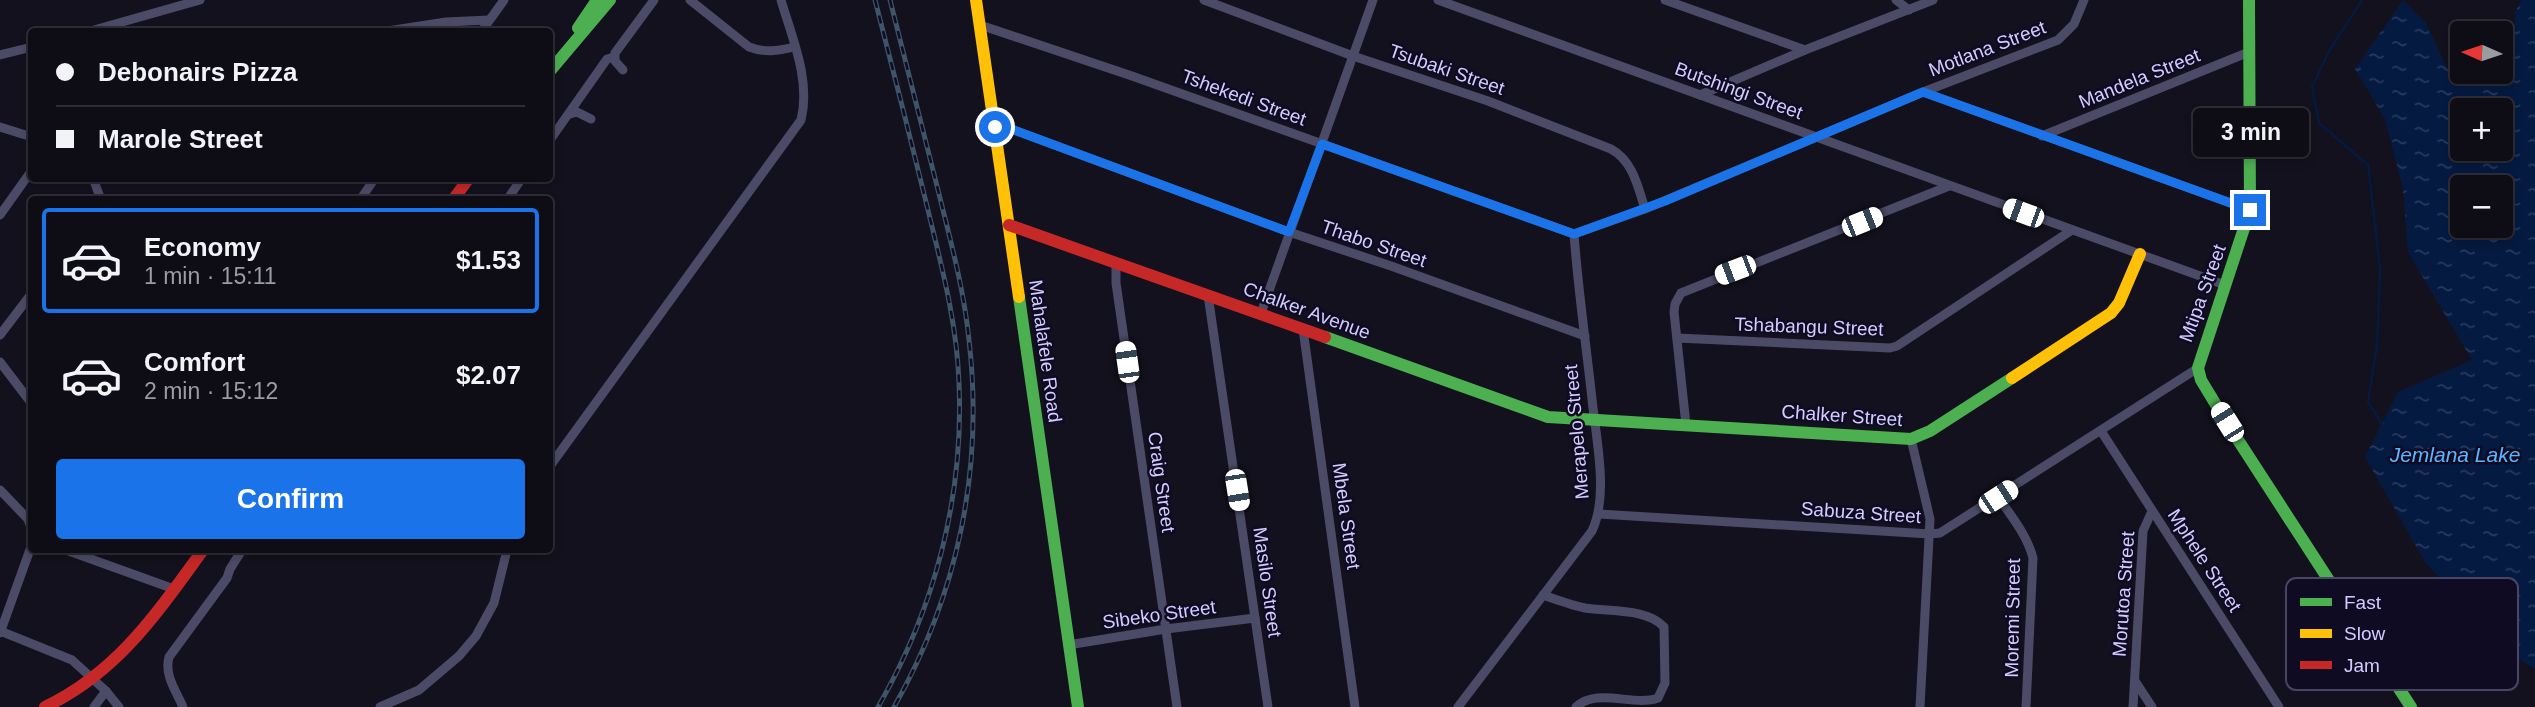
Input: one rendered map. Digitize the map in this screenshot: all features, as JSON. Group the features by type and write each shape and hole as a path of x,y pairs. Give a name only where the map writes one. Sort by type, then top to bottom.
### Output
{"street":[{"path":"101,28 200,0"},
{"path":"484,28 504,0"},
{"path":"553,65 597,0"},
{"path":"553,66 610,0"},
{"path":"623,70 618,67 614,57 617,50 654,0"},
{"path":"690,0 749,47 774,51 794,47"},
{"path":"553,462 801,120 805,88 781,0"},
{"name":"Mahalafele Road","path":"976,0 1078,707"},
{"name":"Tsubaki Street","path":"1204,0 1353,56 1488,101 1611,149 1624,157 1645,209"},
{"path":"1261,313 1373,0"},
{"name":"Butshingi Street","path":"1438,0 2225,285"},
{"path":"1665,0 1805,50"},
{"path":"1896,0 1909,10"},
{"path":"1700,95 1933,0"},
{"name":"Motlana Street","path":"1574,234 1645,209 1923,92 2058,40 2074,24 2084,0"},
{"name":"Mtipa Street","path":"2249,0 2250,210 2198,368 2201,380 2328,578"},
{"path":"407,28 446,22 489,20"},
{"name":"Tshekedi Street","path":"980,25 1132,76 1574,234"},
{"path":"0,55 28,48"},
{"name":"Mandela Street","path":"2042,136 2249,51"},
{"path":"553,136 607,59 614,57"},
{"path":"1923,92 2250,210"},
{"path":"570,114 577,112 592,119"},
{"path":"0,127 28,137"},
{"name":"Thabo Street","path":"995,127 1014,130 1289,232 1585,336"},
{"path":"0,215 28,176"},
{"path":"1686,425 1675,303 1682,293 1688,288 1949,186"},
{"name":"Chalker Avenue","path":"1009,225 1532,412 1558,418 1594,421"},
{"name":"Tshabangu Street","path":"1677,338 1890,348 1897,346 2072,230"},
{"name":"Merapelo Street","path":"1458,707 1592,531 1599,514 1601,492 1574,234"},
{"name":"Chalker Street","path":"1594,421 1911,439 1930,431 2111,313 2119,303 2140,254"},
{"name":"Craig Street","path":"1116,263 1116,283 1177,707"},
{"name":"Masilo Street","path":"1208,295 1268,707"},
{"path":"0,335 28,298"},
{"name":"Mbela Street","path":"1303,329 1355,707"},
{"path":"0,362 28,399"},
{"name":"Sabuza Street","path":"1599,514 1930,534 1952,527 2198,368"},
{"name":"Mphele Street","path":"2101,431 2279,707"},
{"path":"1911,439 1930,519 1920,707"},
{"path":"0,490 28,519"},
{"name":"Moremi Street","path":"1998,497 2018,524 2033,558 2026,707"},
{"name":"Morutoa Street","path":"2133,707 2143,531 2152,511"},
{"path":"29,553 0,631 72,660 94,679 119,707"},
{"path":"74,553 174,589"},
{"path":"45,707 65,698 94,679 125,652 201,553"},
{"path":"183,707 168,676 169,657 231,579 230,569 240,553"},
{"path":"380,707 419,690 459,656 476,636 494,603 506,553"},
{"path":"1543,595 1584,608 1642,615 1660,622 1664,627 1665,683 1658,698 1642,702 1589,699 1576,707"},
{"name":"Sibeko Street","path":"1068,645 1255,618"},
{"name":"Morutoa Street","path":"2135,681 2152,707"},
{"name":"Mtipa Street","path":"2400,690 2411,707"},
{"path":"94,707 106,691"}],"water":[{"name":"Jemlana Lake","path":"2403,0 2426,23 2450,74 2450,84 2513,84 2515,13 2521,0 2535,0 2535,669 2518,658 2518,578 2440,578 2425,562 2365,457 2398,392 2472,360 2408,252 2403,189 2385,119 2355,69"}],"waterway":[{"path":"2362,0 2329,51 2312,87 2319,123 2368,165 2380,269 2377,345 2368,402 2383,426"}],"railway":[{"path":"875,0 948,293 959,383 956,468 942,551 915,631 878,707"},
{"path":"890,0 960,283 967,321 973,388 969,483 950,575 935,620 894,707"}],"traffic: fast":[{"path":"578,28 597,0"},
{"path":"553,67 610,0"},
{"path":"2249,0 2250,210 2198,368 2201,380 2227,423 2327,578"},
{"path":"1019,297 1078,707"},
{"path":"1325,337 1548,417 1911,439 1930,431 2012,378"},
{"path":"2400,690 2411,707"}],"traffic: slow":[{"path":"976,0 1019,297"},
{"path":"2012,378 2111,313 2119,303 2140,254"}],"traffic: jam":[{"path":"456,196 466,182"},
{"path":"1009,225 1325,337"},
{"path":"45,707 71,693 115,659 152,618 201,553"}],"route":[{"path":"995,127 1014,130 1289,232 1322,144 1574,234 1665,201 1923,92 2250,210"}]}
